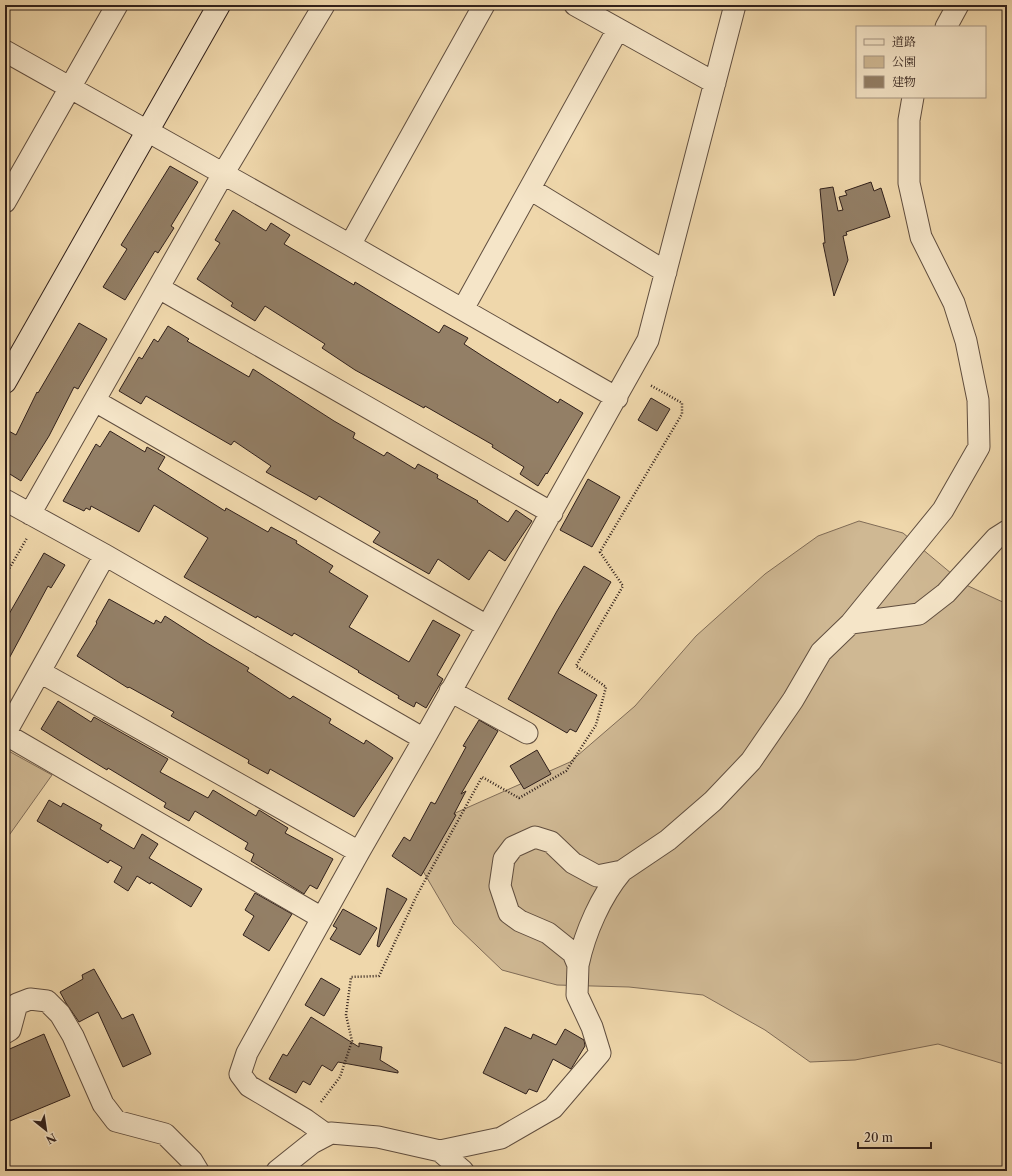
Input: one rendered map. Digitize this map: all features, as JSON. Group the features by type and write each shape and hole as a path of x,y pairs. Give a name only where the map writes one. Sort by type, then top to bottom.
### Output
{"street":[{"path":"6,199 117,5"},
{"path":"5,382 219,5"},
{"path":"34,516 94,401 223,174 324,5"},
{"path":"350,245 484,5"},
{"path":"575,5 715,83"},
{"path":"327,1135 306,1120 249,1086 240,1074 247,1053 358,852 424,739 617,398 648,340 735,5"},
{"path":"947,26 958,5"},
{"path":"463,309 618,29"},
{"path":"5,51 463,309 617,398"},
{"path":"277,1171 312,1143 330,1133 378,1137 440,1151 501,1138 553,1108 600,1053 592,1027 577,995 578,964 583,941 609,887 622,870 668,840 713,801 751,761 794,700 821,652 851,623 943,510 979,447 978,400 966,341 954,303 921,236 909,183 909,120 913,98"},
{"path":"530,189 666,272"},
{"path":"159,288 552,513"},
{"path":"94,401 487,626"},
{"path":"5,500 105,555 424,739"},
{"path":"851,623 919,614 946,593 996,538 1007,531"},
{"path":"105,555 5,734 322,918"},
{"path":"40,672 358,852"},
{"path":"450,691 527,733"},
{"path":"578,964 573,953 548,933 520,921 509,912 500,886 504,859 513,847 535,837 551,842 574,863 597,876 622,870"},
{"path":"5,1033 10,1030 18,1004 30,999 47,1001 60,1014 73,1036 103,1104 116,1121 165,1134 192,1161 198,1171"},
{"path":"440,1151 463,1171"}],"path":[{"path":"5,576 34,516"}],"green space":[{"path":"859,521 903,533 964,584 1007,604 1007,1065 938,1044 855,1060 810,1062 765,1030 703,995 629,987 557,985 502,970 454,924 420,866 444,818 570,762 635,706 696,636 765,574 818,536"},
{"path":"5,749 52,775 5,841"}],"building":[{"path":"170,166 198,182 171,226 174,228 158,253 155,251 125,300 103,287 127,249 121,245"},
{"path":"871,182 874,191 881,188 890,217 846,232 847,235 843,236 848,260 834,296 823,243 825,243 820,189 833,187 838,211 843,210 839,197 847,195 845,191"},
{"path":"233,210 266,231 271,223 290,235 284,244 354,285 355,282 439,333 444,325 468,338 464,344 558,403 560,399 583,413 547,474 546,473 538,486 520,474 524,467 492,447 493,445 425,406 424,408 355,370 322,348 325,344 265,306 255,321 231,306 233,303 197,279 220,243 215,240"},
{"path":"79,323 107,339 78,389 74,387 49,436 21,481 5,471 5,429 16,435 37,392 38,393"},
{"path":"168,326 189,339 187,341 249,377 253,369 355,433 353,438 384,456 387,452 415,469 418,464 438,475 437,478 478,501 477,502 508,522 516,510 532,521 505,561 489,550 469,580 438,559 429,574 373,542 380,532 319,496 316,500 266,472 271,466 234,441 231,445 146,396 141,404 119,391 139,357 142,359 154,339 158,342"},
{"path":"651,398 670,409 657,431 638,420"},
{"path":"110,431 145,452 147,447 165,457 158,469 225,511 226,508 268,532 271,527 297,541 296,543 333,566 329,572 368,596 349,627 409,662 433,620 460,635 437,675 443,679 426,708 416,702 414,707 398,698 399,696 358,672 359,671 294,633 292,636 257,616 256,618 184,577 208,538 154,505 139,532 91,506 90,510 86,508 84,511 63,501 96,444 100,447"},
{"path":"588,479 620,497 592,547 560,530"},
{"path":"44,553 65,565 51,588 48,586 5,666 5,621"},
{"path":"584,566 611,582 558,673 597,695 576,732 570,729 567,733 508,699"},
{"path":"109,599 154,624 156,620 161,623 165,616 249,668 247,671 290,699 293,696 331,719 329,723 364,744 366,740 393,758 354,817 270,769 268,774 248,763 249,760 171,716 174,712 129,687 128,688 77,656 97,623 96,622"},
{"path":"58,701 91,722 94,717 168,759 160,772 208,798 213,790 256,816 259,810 288,828 285,833 333,859 317,889 310,885 304,894 251,861 254,854 245,849 248,843 195,811 189,821 164,807 166,803 108,768 107,770 41,729"},
{"path":"479,720 498,731 461,794 466,791 454,814 456,815 421,876 392,856 404,837 410,841 431,802 435,804 466,747 463,746"},
{"path":"537,750 551,774 524,789 510,766"},
{"path":"49,800 61,807 63,803 102,825 100,829 134,849 142,834 158,844 149,858 202,889 191,907 151,882 150,884 137,876 128,891 114,882 122,867 110,860 108,863 37,821"},
{"path":"387,888 407,899 379,947 377,946"},
{"path":"255,893 292,914 269,951 243,935 254,916 245,910"},
{"path":"343,909 377,928 360,955 330,939 337,928 333,926"},
{"path":"94,969 122,1019 133,1014 151,1054 123,1067 98,1012 79,1022 66,1003 60,992 83,979 82,975"},
{"path":"321,978 340,989 324,1016 305,1005"},
{"path":"311,1017 359,1047 359,1043 382,1047 380,1060 398,1071 398,1073 338,1062 332,1071 322,1065 310,1085 303,1081 296,1093 269,1079 283,1054 287,1056"},
{"path":"505,1027 531,1039 533,1034 556,1045 565,1029 584,1040 585,1046 571,1069 553,1059 537,1092 529,1089 526,1094 483,1073"},
{"path":"44,1034 70,1096 5,1123 5,1051"}]}
